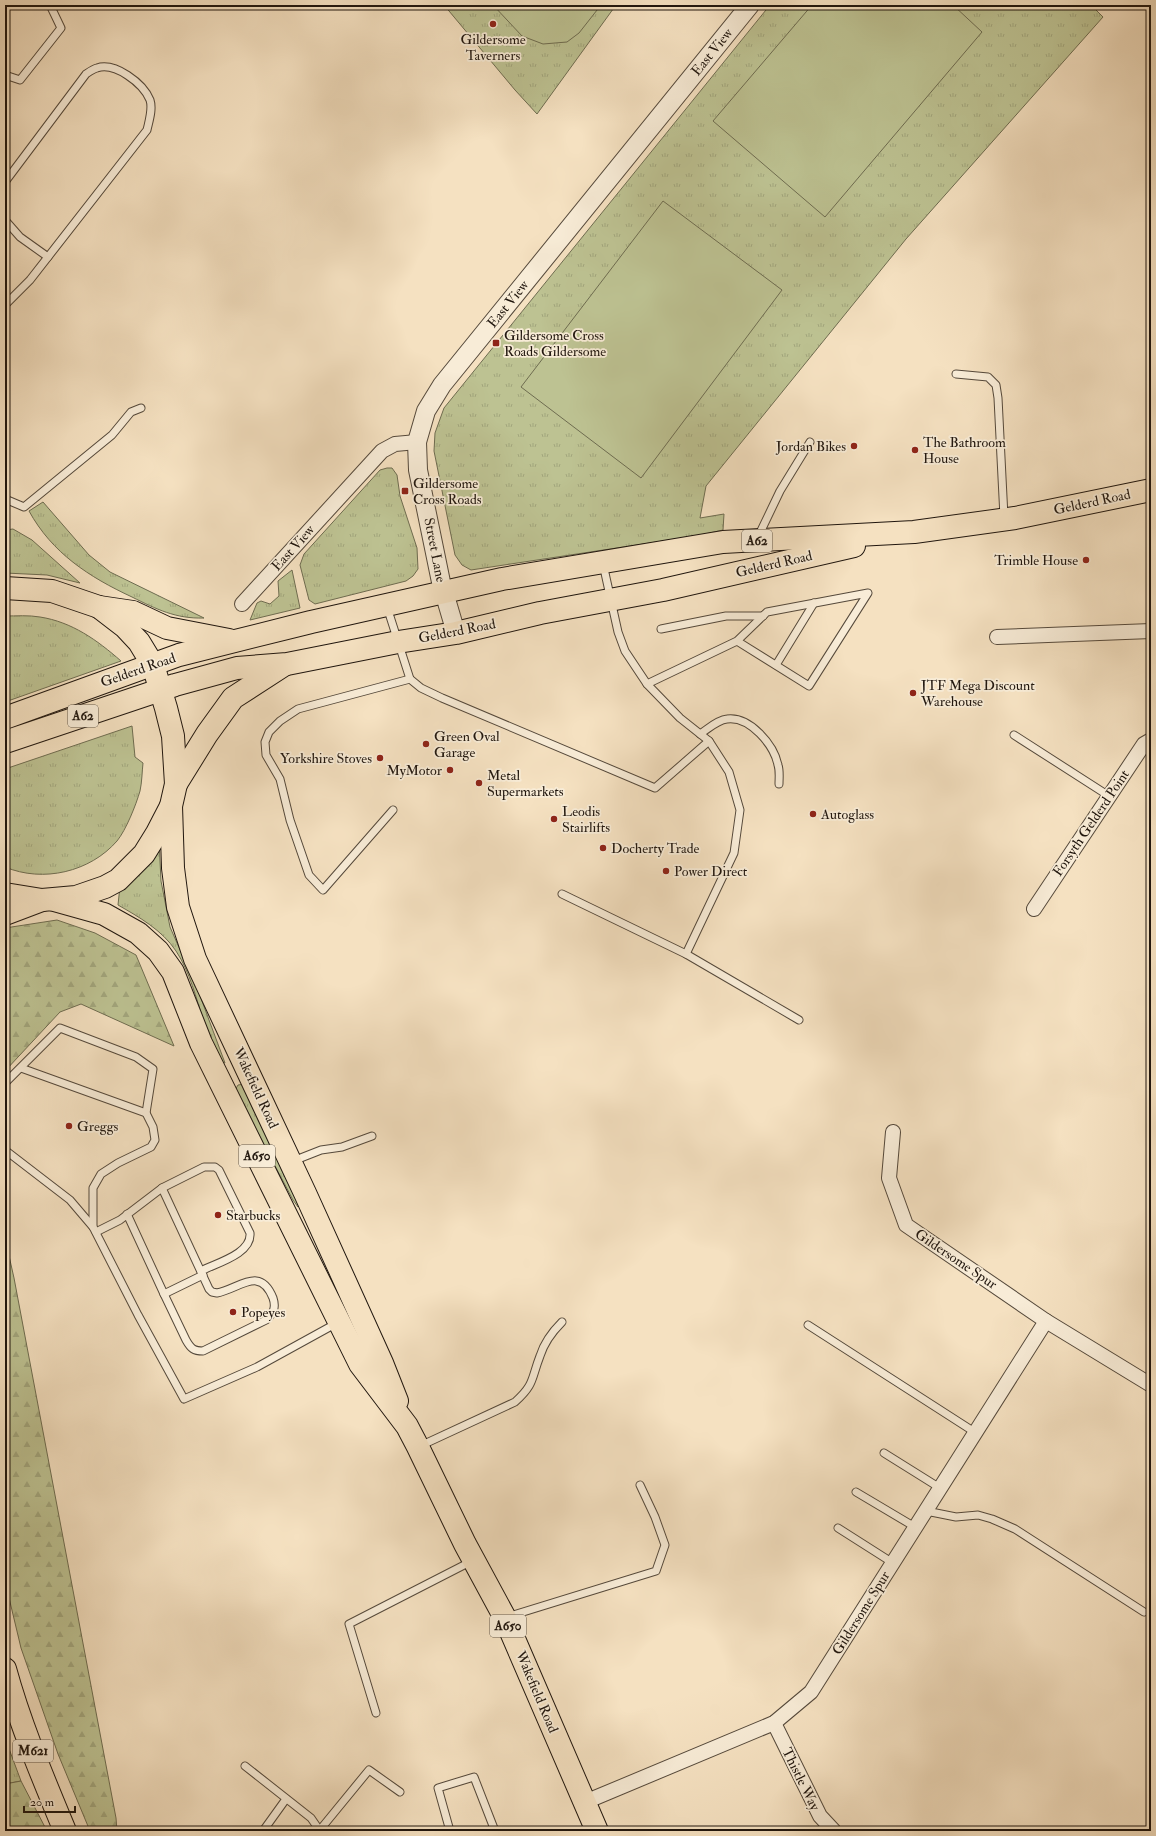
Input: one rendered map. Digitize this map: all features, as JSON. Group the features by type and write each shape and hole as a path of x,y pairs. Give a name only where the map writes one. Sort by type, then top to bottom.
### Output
{"main road":[{"name":"Gelderd Road","path":"5,718 179,655 311,622 502,579 724,542 914,532 1004,520 1151,490"},
{"name":"Gelderd Road","path":"5,742 161,690 237,668 287,664 398,642 456,633 540,614 663,590 914,532"},
{"path":"5,588 52,591 99,607 133,612 167,628 236,641"},
{"path":"5,914 48,900 76,897 105,887 118,880 144,854 171,806 176,784 173,736 153,665 139,642 124,627 99,607"},
{"path":"176,784 206,734 233,698 287,664"},
{"name":"Wakefield Road","path":"171,806 173,868 178,908 195,959 291,1162 359,1312 382,1363 406,1426"},
{"path":"5,894 48,900"},
{"name":"Wakefield Road","path":"48,900 104,914 138,933 158,952 173,972 201,1043 360,1364 406,1426 418,1447 474,1560 505,1618 597,1831"},
{"path":"339,1322 359,1312"},
{"name":"M621","path":"5,1669 12,1695 39,1769 65,1831"}],"street":[{"name":"East View","path":"242,604 263,587 382,452 395,444 417,442 426,411 442,386 750,5"},
{"name":"Street Lane","path":"417,442 418,470 443,592 456,633"},
{"path":"997,637 1151,631"},
{"name":"Forsyth Gelderd Point","path":"1034,909 1144,744 1151,740"},
{"name":"Gildersome Spur","path":"893,1132 889,1178 906,1225 1046,1321 1151,1385"},
{"name":"Gildersome Spur","path":"584,1802 774,1723 812,1692 1046,1321"},
{"name":"Thistle Way","path":"774,1723 820,1816 834,1831"}],"lane":[{"path":"5,75 20,80 61,28 50,5"},
{"path":"5,182 86,74 98,68 117,69 138,83 150,100 151,115 147,130 30,280 5,305"},
{"path":"5,220 20,237 48,257"},
{"path":"956,374 988,377 996,385 998,398 1004,520"},
{"path":"5,499 24,507 112,435 131,412 141,408"},
{"path":"757,541 780,491 793,473 810,442"},
{"path":"602,562 618,632 625,651 647,684 680,718 709,741 729,772 740,810 734,853 686,954"},
{"path":"647,684 737,641 767,612 868,593 809,686 737,641"},
{"path":"776,665 814,603"},
{"path":"387,605 410,678 421,688 655,788 709,741"},
{"path":"662,629 726,616 763,616"},
{"path":"393,810 322,890 309,875 290,820 280,779 266,755 265,742 269,732 280,721 298,709 410,678"},
{"path":"700,734 716,723 726,719 737,720 750,726 762,735 773,751 779,766 779,784"},
{"path":"1014,735 1109,796"},
{"path":"562,894 686,954 799,1020"},
{"path":"5,1083 60,1028 136,1057 153,1069 146,1113 153,1127 155,1140 151,1147 118,1163 101,1174 93,1188 94,1230"},
{"path":"20,1068 146,1113"},
{"path":"291,1162 321,1150 342,1147 372,1136"},
{"path":"5,1150 70,1200 94,1230 184,1399 257,1367 339,1322"},
{"path":"94,1230 120,1220 162,1188 204,1167 215,1167 220,1170 250,1233 250,1239 243,1251 164,1294"},
{"path":"127,1214 190,1348 196,1351 203,1351 266,1320 273,1314 275,1304 265,1285 257,1281 249,1280 217,1293 212,1292 209,1289 162,1188"},
{"path":"418,1447 515,1402 528,1391 550,1334 562,1322"},
{"path":"808,1325 976,1433"},
{"path":"884,1453 940,1488"},
{"path":"505,1618 656,1571 665,1545 640,1485"},
{"path":"856,1492 915,1528"},
{"path":"926,1511 956,1518 978,1515 992,1519 1015,1529 1144,1612"},
{"path":"838,1528 893,1563"},
{"path":"376,1713 349,1624 474,1560"},
{"path":"245,1766 311,1818 320,1831 369,1770 400,1792"},
{"path":"450,1831 438,1788 474,1777 495,1831"},
{"path":"262,1831 286,1799"}],"green space":[{"path":"444,5 616,5 537,114"},
{"path":"493,5 601,5 579,33 567,42 543,44 522,36"},
{"path":"770,5 1091,5 1103,17 906,239 706,486 700,518 724,514 723,530 696,536 471,570 462,565 455,555 434,451 435,433 444,408"},
{"path":"812,5 953,5 982,32 825,217 713,121"},
{"path":"663,201 782,290 641,478 521,387"},
{"path":"392,468 397,475 400,496 417,548 418,569 413,576 406,581 315,604 309,600 300,565 304,554 380,470"},
{"path":"43,502 89,555 110,572 204,618 184,617 158,609 101,581 73,562 49,539 38,526 29,511"},
{"path":"13,529 32,540 80,583 47,575 5,573 5,530"},
{"path":"292,570 300,608 250,620 257,603 261,601 270,604 279,596 278,581"},
{"path":"5,616 36,616 63,623 84,633 121,661 5,702"},
{"path":"132,726 135,757 143,763 141,784 138,797 130,817 124,831 117,841 106,852 93,860 80,867 65,872 35,874 20,872 5,867 5,769"},
{"path":"159,841 161,881 170,927 199,993 225,1063 221,1062 210,1037 189,976 176,951 157,930 118,905 120,886"},
{"path":"57,920 95,933 136,955 174,1046 81,1004 60,1012 5,1071 5,928"},
{"path":"245,1084 300,1204 298,1207 235,1090 238,1085"},
{"path":"5,1238 14,1278 116,1818 117,1831 90,1831 58,1754 21,1648 5,1581"},
{"path":"5,1738 21,1781 5,1784"},
{"path":"21,1781 47,1831 5,1831 5,1784"}],"place":[{"name":"Gildersome Taverners","path":"493,24"},
{"name":"Gildersome Cross Roads Gildersome","path":"496,343"},
{"name":"Jordan Bikes","path":"854,446"},
{"name":"The Bathroom House","path":"915,450"},
{"name":"Gildersome Cross Roads","path":"405,491"},
{"name":"Trimble House","path":"1086,560"},
{"name":"JTF Mega Discount Warehouse","path":"913,693"},
{"name":"Green Oval Garage","path":"426,744"},
{"name":"Yorkshire Stoves","path":"380,758"},
{"name":"MyMotor","path":"450,770"},
{"name":"Metal Supermarkets","path":"479,783"},
{"name":"Autoglass","path":"813,814"},
{"name":"Leodis Stairlifts","path":"554,819"},
{"name":"Docherty Trade","path":"603,848"},
{"name":"Power Direct","path":"666,871"},
{"name":"Greggs","path":"69,1126"},
{"name":"Starbucks","path":"218,1215"},
{"name":"Popeyes","path":"233,1312"}]}
